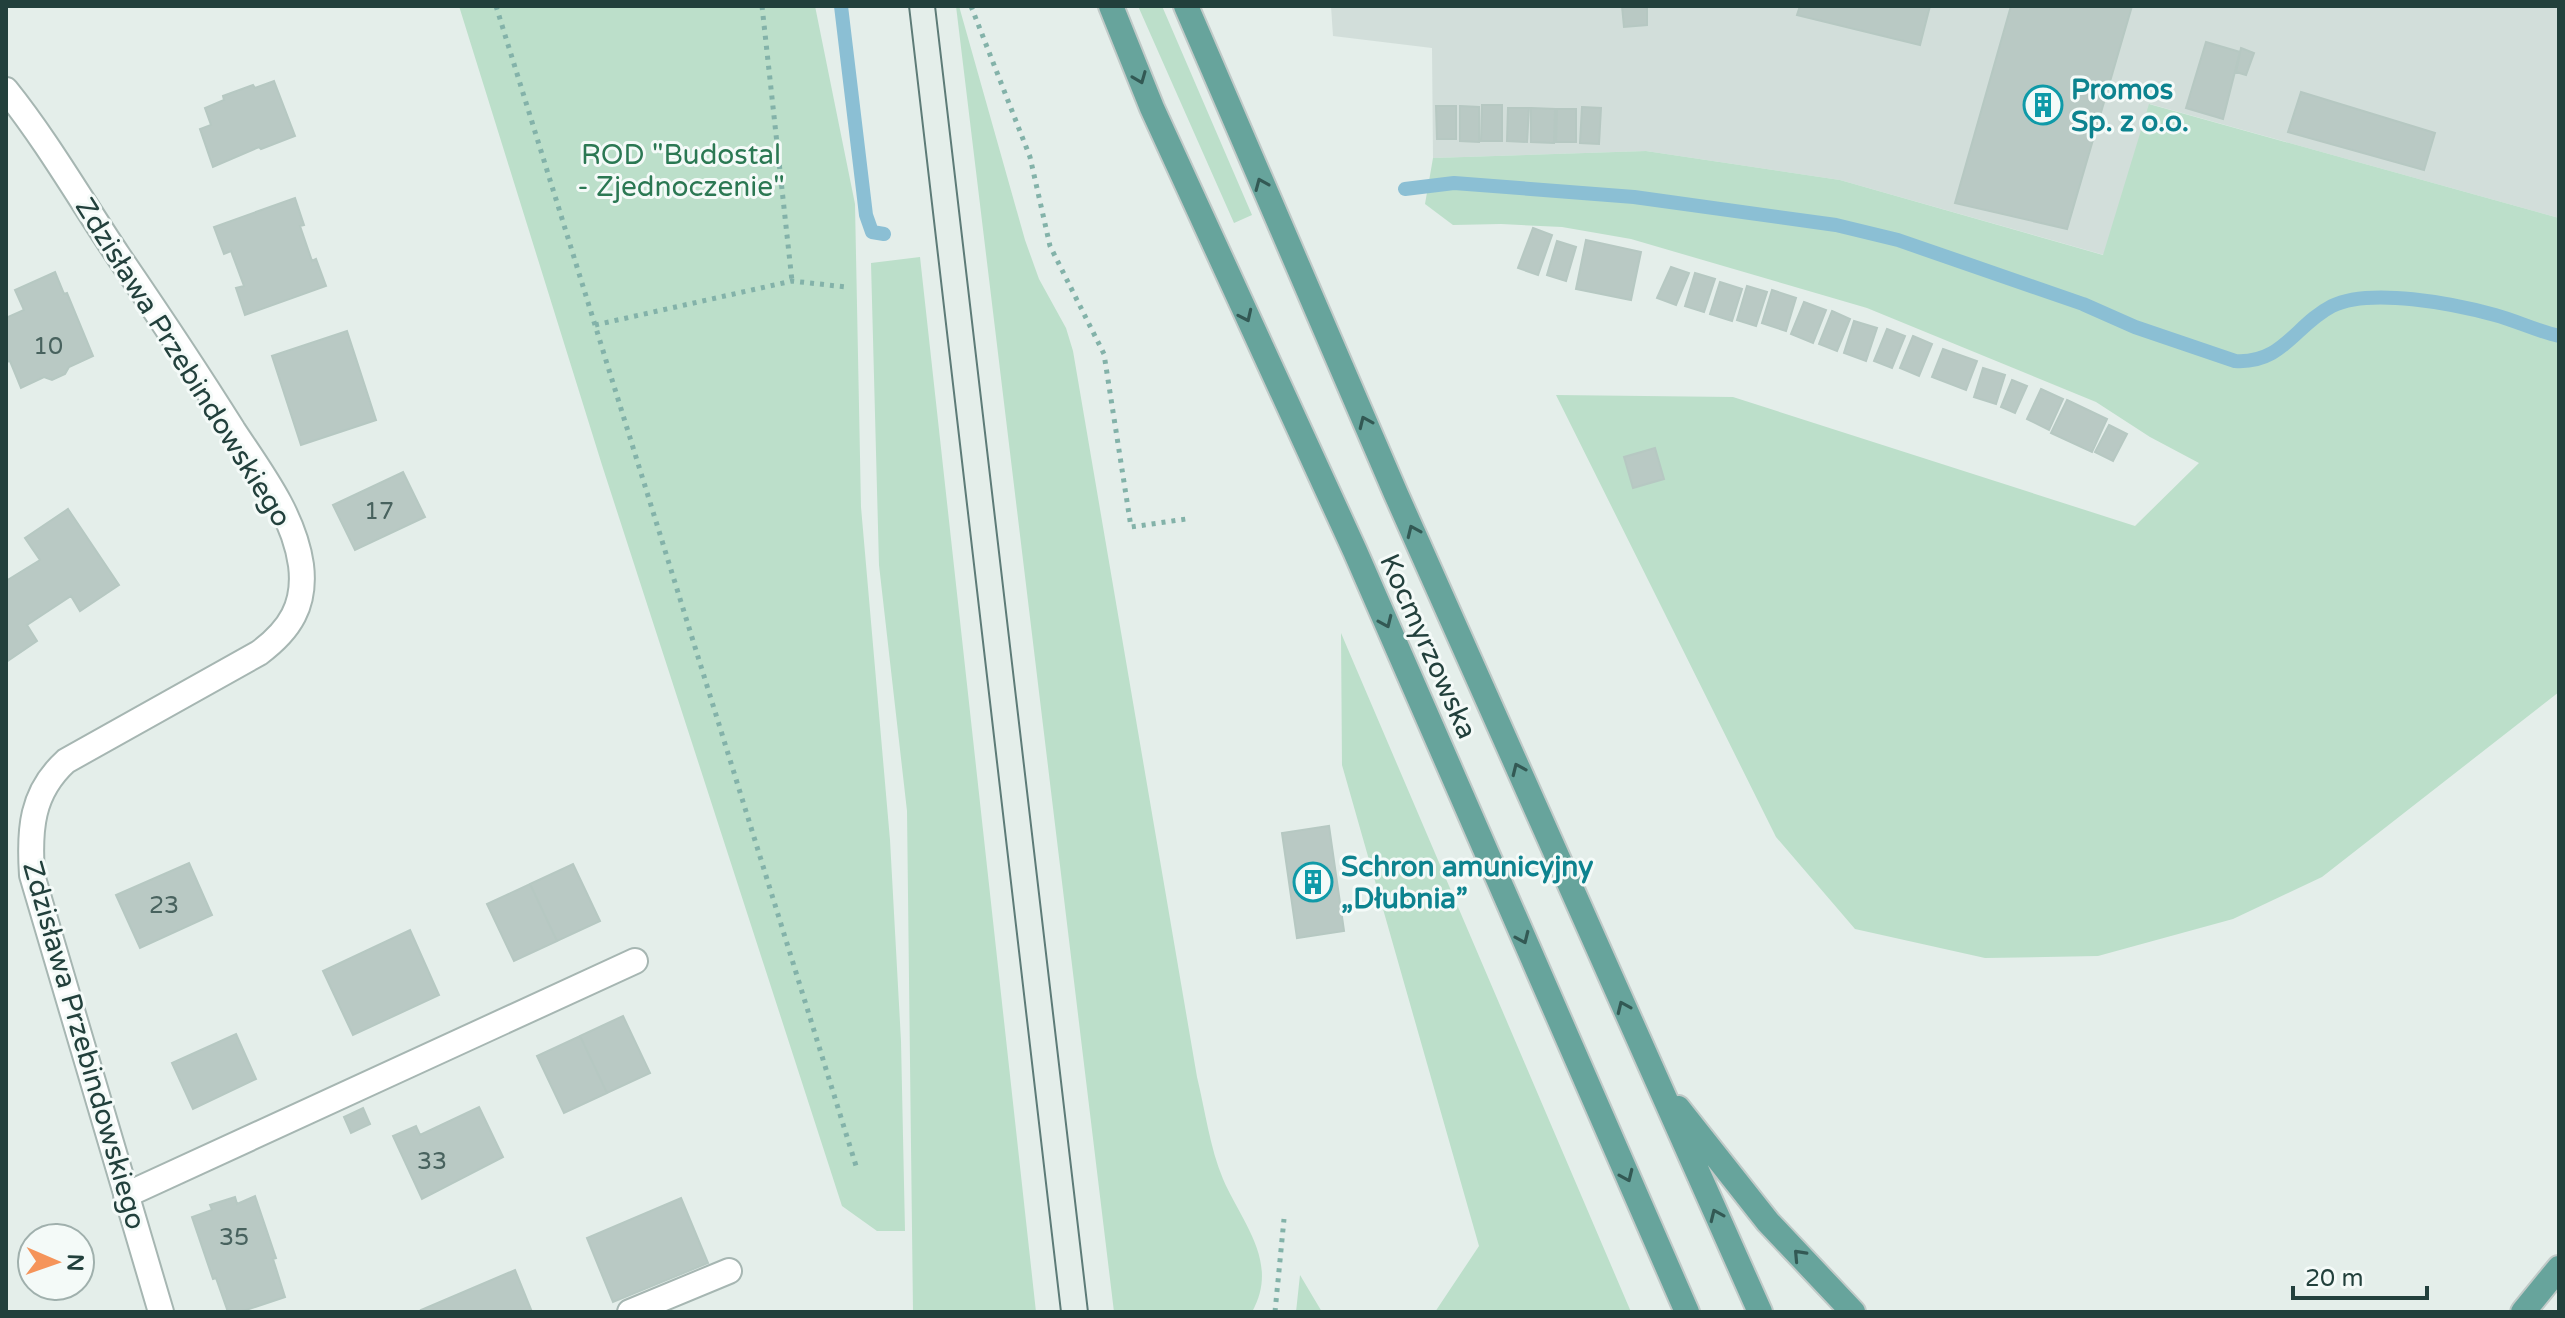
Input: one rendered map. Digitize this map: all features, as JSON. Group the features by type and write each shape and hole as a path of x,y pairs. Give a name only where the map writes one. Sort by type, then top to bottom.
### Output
{"main road":[{"name":"Kocmyrzowska","path":"1111,6 1152,108 1355,551 1685,1310"},
{"name":"Kocmyrzowska","path":"1186,6 1339,365 1760,1312"},
{"path":"1655,1078 1768,1222 1853,1312"},
{"path":"2523,1312 2559,1268"}],"street":[{"name":"Zdzisława Przebindowskiego","path":"6,90 191,363 272,490 292,530 301,567 302,583 293,617 276,641 66,761 45,786 32,817 32,875 161,1312"},
{"path":"126,1195 635,961"},
{"path":"630,1312 729,1271"}],"path":[{"path":"496,6 857,1169"},
{"path":"762,6 792,281"},
{"path":"971,6 1030,157 1050,246 1104,354 1131,527 1186,519"},
{"path":"595,325 792,281 846,287"},
{"path":"1275,1312 1284,1219"}],"shaded area":[{"path":"1331,6 2559,6 2559,218 2150,104 2104,255 1840,180 1646,151 1433,158 1432,48 1333,36"}],"green space":[{"name":"ROD \"Budostal - Zjednoczenie\"","path":"459,6 815,6 855,204 861,507 890,840 901,1041 905,1231 877,1231 842,1206 602,465"},
{"path":"956,6 959,6 1025,240 1039,279 1066,328 1073,351 1197,1077 1218,1167 1248,1227 1260,1260 1260,1294 1252,1312 1114,1312"},
{"path":"1138,6 1162,6 1252,215 1234,223"},
{"path":"2149,104 2559,218 2559,692 2322,877 2233,919 2098,956 1985,958 1855,929 1776,837 1556,395 1733,397 2135,526 2199,463 2150,437 2096,402 1867,308 1631,239 1562,227 1453,225 1425,204 1433,158 1646,151 1840,180 2103,255"},
{"path":"920,257 1036,1312 913,1312 907,811 879,565 871,263"},
{"path":"1341,633 1631,1312 1435,1312 1479,1246 1342,765"},
{"path":"1300,1275 1322,1312 1296,1312"}],"building":[{"path":"1622,6 1647,6 1647,25 1624,27"},
{"path":"1800,6 1930,6 1920,45 1797,15"},
{"name":"Promos Sp. z o.o.","path":"2011,6 2132,6 2067,229 1955,203"},
{"path":"2206,42 2240,52 2223,119 2186,108"},
{"path":"2241,48 2254,53 2246,75 2236,72"},
{"path":"274,81 295,136 261,149 259,147 213,167 200,129 211,125 205,108 224,100 223,96"},
{"path":"2301,92 2435,133 2424,170 2288,132"},
{"path":"1482,105 1502,105 1502,141 1481,141"},
{"path":"1436,106 1456,106 1456,139 1437,139"},
{"path":"1460,106 1479,107 1479,142 1460,141"},
{"path":"1582,107 1601,108 1599,144 1580,143"},
{"path":"1508,108 1529,108 1527,142 1507,141"},
{"path":"1531,108 1555,109 1554,143 1531,142"},
{"path":"1557,109 1576,109 1576,142 1556,142"},
{"path":"295,198 304,225 300,226 312,261 316,259 326,286 245,315 236,288 244,286 231,251 224,254 214,227"},
{"path":"1533,228 1552,235 1538,275 1518,268"},
{"path":"1586,240 1641,252 1631,300 1576,289"},
{"path":"1557,241 1576,247 1566,281 1547,275"},
{"path":"1671,267 1689,273 1676,305 1657,298"},
{"path":"55,272 93,356 69,367 65,374 52,380 44,377 21,388 10,361 6,362 6,318 24,310 15,290"},
{"path":"1695,273 1715,279 1704,312 1685,306"},
{"path":"1720,282 1742,289 1732,321 1710,314"},
{"path":"1747,286 1767,292 1756,326 1737,320"},
{"path":"1772,290 1796,298 1786,331 1762,323"},
{"path":"1804,302 1826,310 1813,343 1791,334"},
{"path":"1832,311 1850,319 1837,351 1819,344"},
{"path":"1854,321 1877,328 1866,361 1844,353"},
{"path":"1887,329 1905,336 1892,368 1874,361"},
{"path":"347,331 376,420 301,445 272,356"},
{"path":"1913,336 1932,344 1919,376 1900,368"},
{"path":"1943,349 1977,361 1966,390 1932,377"},
{"path":"1983,368 2005,375 1996,404 1974,397"},
{"path":"2012,380 2027,386 2015,413 2001,407"},
{"path":"2041,389 2063,399 2049,430 2027,419"},
{"path":"2067,400 2107,419 2092,452 2051,433"},
{"path":"2109,425 2127,434 2113,461 2095,452"},
{"path":"1655,448 1664,479 1633,488 1624,457"},
{"path":"403,472 425,517 355,550 333,505"},
{"path":"68,509 119,585 80,611 71,596 27,625 37,641 6,662 6,581 40,560 25,538"},
{"name":"Schron amunicyjny „Dłubnia”","path":"1329,826 1344,931 1297,938 1282,833"},
{"path":"189,863 212,915 140,948 116,895"},
{"path":"573,864 600,921 557,941 530,884"},
{"path":"530,884 557,941 514,961 487,904"},
{"path":"410,930 439,995 353,1035 323,971"},
{"path":"623,1016 650,1073 607,1093 580,1036"},
{"path":"236,1034 256,1079 193,1109 172,1063"},
{"path":"580,1036 607,1093 564,1113 537,1056"},
{"path":"479,1107 503,1157 422,1199 393,1136 416,1126 420,1135"},
{"path":"363,1108 370,1124 351,1133 344,1117"},
{"path":"255,1196 276,1258 273,1259 285,1297 240,1312 228,1312 192,1217 212,1210 210,1205 235,1197 237,1204"},
{"path":"681,1198 708,1263 613,1302 587,1238"},
{"path":"515,1270 532,1312 421,1310"}],"waterway":[{"path":"841,6 866,215 872,232 884,234"},
{"path":"1405,189 1454,183 1634,197 1836,225 1898,240 2235,361 2265,356 2288,342 2332,306 2368,298 2413,299 2458,306 2559,336"}],"tram line":[{"path":"909,6 1061,1312"},
{"path":"935,6 1088,1312"}],"place":[{"name":"Promos Sp. z o.o.","path":"2043,105"},
{"name":"Schron amunicyjny „Dłubnia”","path":"1313,882"}]}
